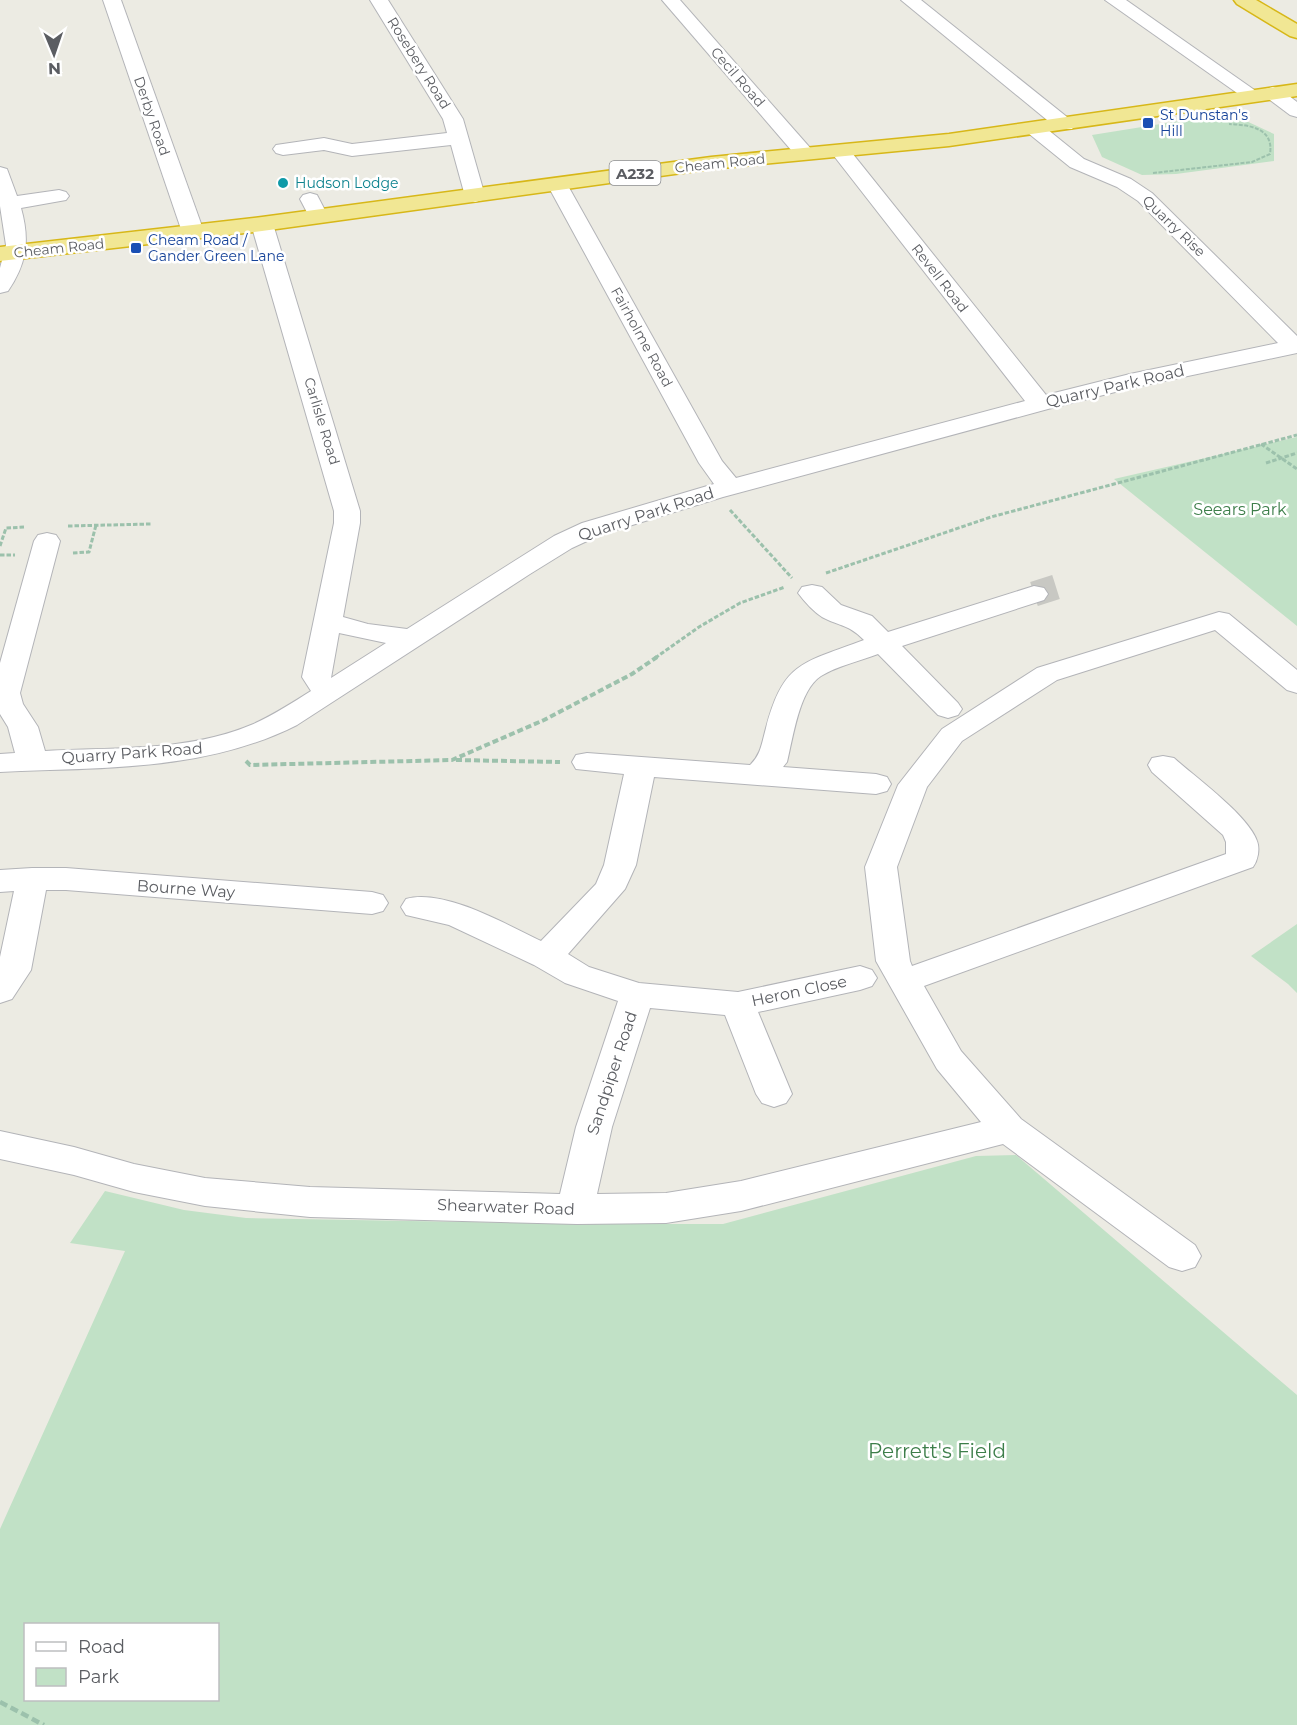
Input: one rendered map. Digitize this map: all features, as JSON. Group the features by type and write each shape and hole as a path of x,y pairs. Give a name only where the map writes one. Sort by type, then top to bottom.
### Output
{"highway":[{"path":"1243,0 1297,32"},
{"path":"1269,0 1297,15"},
{"name":"Cheam Road","path":"8,254 262,224 314,208 475,196 711,163 841,152 1035,129 1256,92 1297,90"}],"street":[{"name":"Derby Road","path":"112,0 193,232"},
{"name":"Rosebery Road","path":"379,0 448,109 459,138 475,196"},
{"name":"Cecil Road","path":"671,0 804,154"},
{"path":"910,0 1065,125"},
{"path":"1113,0 1256,92 1297,111"},
{"name":"Quarry Rise","path":"1035,129 1077,163 1124,183 1145,197 1296,346"},
{"path":"283,149 324,144 352,150 459,138"},
{"name":"Revell Road","path":"841,152 1041,404"},
{"path":"0,173 18,241 8,254 0,286"},
{"name":"Fairholme Road","path":"557,184 711,464 722,490"},
{"path":"9,203 59,196"},
{"name":"Carlisle Road","path":"262,224 346,505 348,523 316,677 327,693"},
{"name":"Quarry Park Road","path":"0,763 182,753 227,744 261,732 287,719 563,542 618,520 1130,381 1296,346"},
{"path":"32,760 25,731 8,706 6,693 53,538"},
{"path":"811,583 831,611 862,622 892,640 948,710"},
{"path":"756,775 772,762 786,708 796,683 811,670 830,661 1034,594"},
{"path":"1182,1256 1008,1129 949,1060 892,961 881,867 913,785 952,735 1047,674 1219,620 1297,684"},
{"path":"328,622 367,632 412,638"},
{"path":"587,762 876,784"},
{"path":"904,981 1242,860 1242,842 1235,829 1163,765"},
{"path":"546,957 609,890 620,865 640,766"},
{"path":"0,991 14,970 32,879"},
{"name":"Bourne Way","path":"0,881 66,879 372,903"},
{"name":"Sandpiper Road","path":"417,907 457,915 546,957 577,975 637,995 596,1116 578,1190 577,1209"},
{"name":"Heron Close","path":"637,995 738,1004 860,978"},
{"name":"Heron Close","path":"738,1004 756,1054 774,1094"},
{"name":"Shearwater Road","path":"0,1145 74,1161 134,1178 205,1192 310,1202 577,1209 666,1208 741,1196 1008,1129"}],"path":[{"path":"1150,173 1252,162 1270,154 1272,149 1268,136 1258,128 1242,124 1222,125"},
{"path":"722,490 811,583 991,517 1260,443 1297,435"},
{"path":"1260,443 1297,469"},
{"path":"1266,463 1297,453"},
{"path":"0,546 6,528 53,538 96,525 151,524"},
{"path":"53,538 96,525"},
{"path":"452,760 544,720 632,674 699,627 740,603 785,586"},
{"path":"227,744 250,765 452,760 587,762"},
{"path":"0,1702 44,1725"}],"green space":[{"path":"1229,113 1274,134 1274,161 1176,174 1142,175 1102,157 1092,135"},
{"name":"Seears Park","path":"1297,437 1297,626 1114,479"},
{"path":"1297,924 1297,993 1251,956"},
{"name":"Perrett's Field","path":"1016,1155 1297,1395 1297,1725 0,1725 0,1529 125,1251 70,1243 105,1191 184,1210 246,1218 723,1224 976,1156"}],"tunnel":[{"path":"1034,594 1056,587"}],"place":[{"name":"St Dunstan's Hill","path":"1148,123"},
{"name":"Hudson Lodge","path":"283,183"},
{"name":"Cheam Road / Gander Green Lane","path":"136,248"}]}
